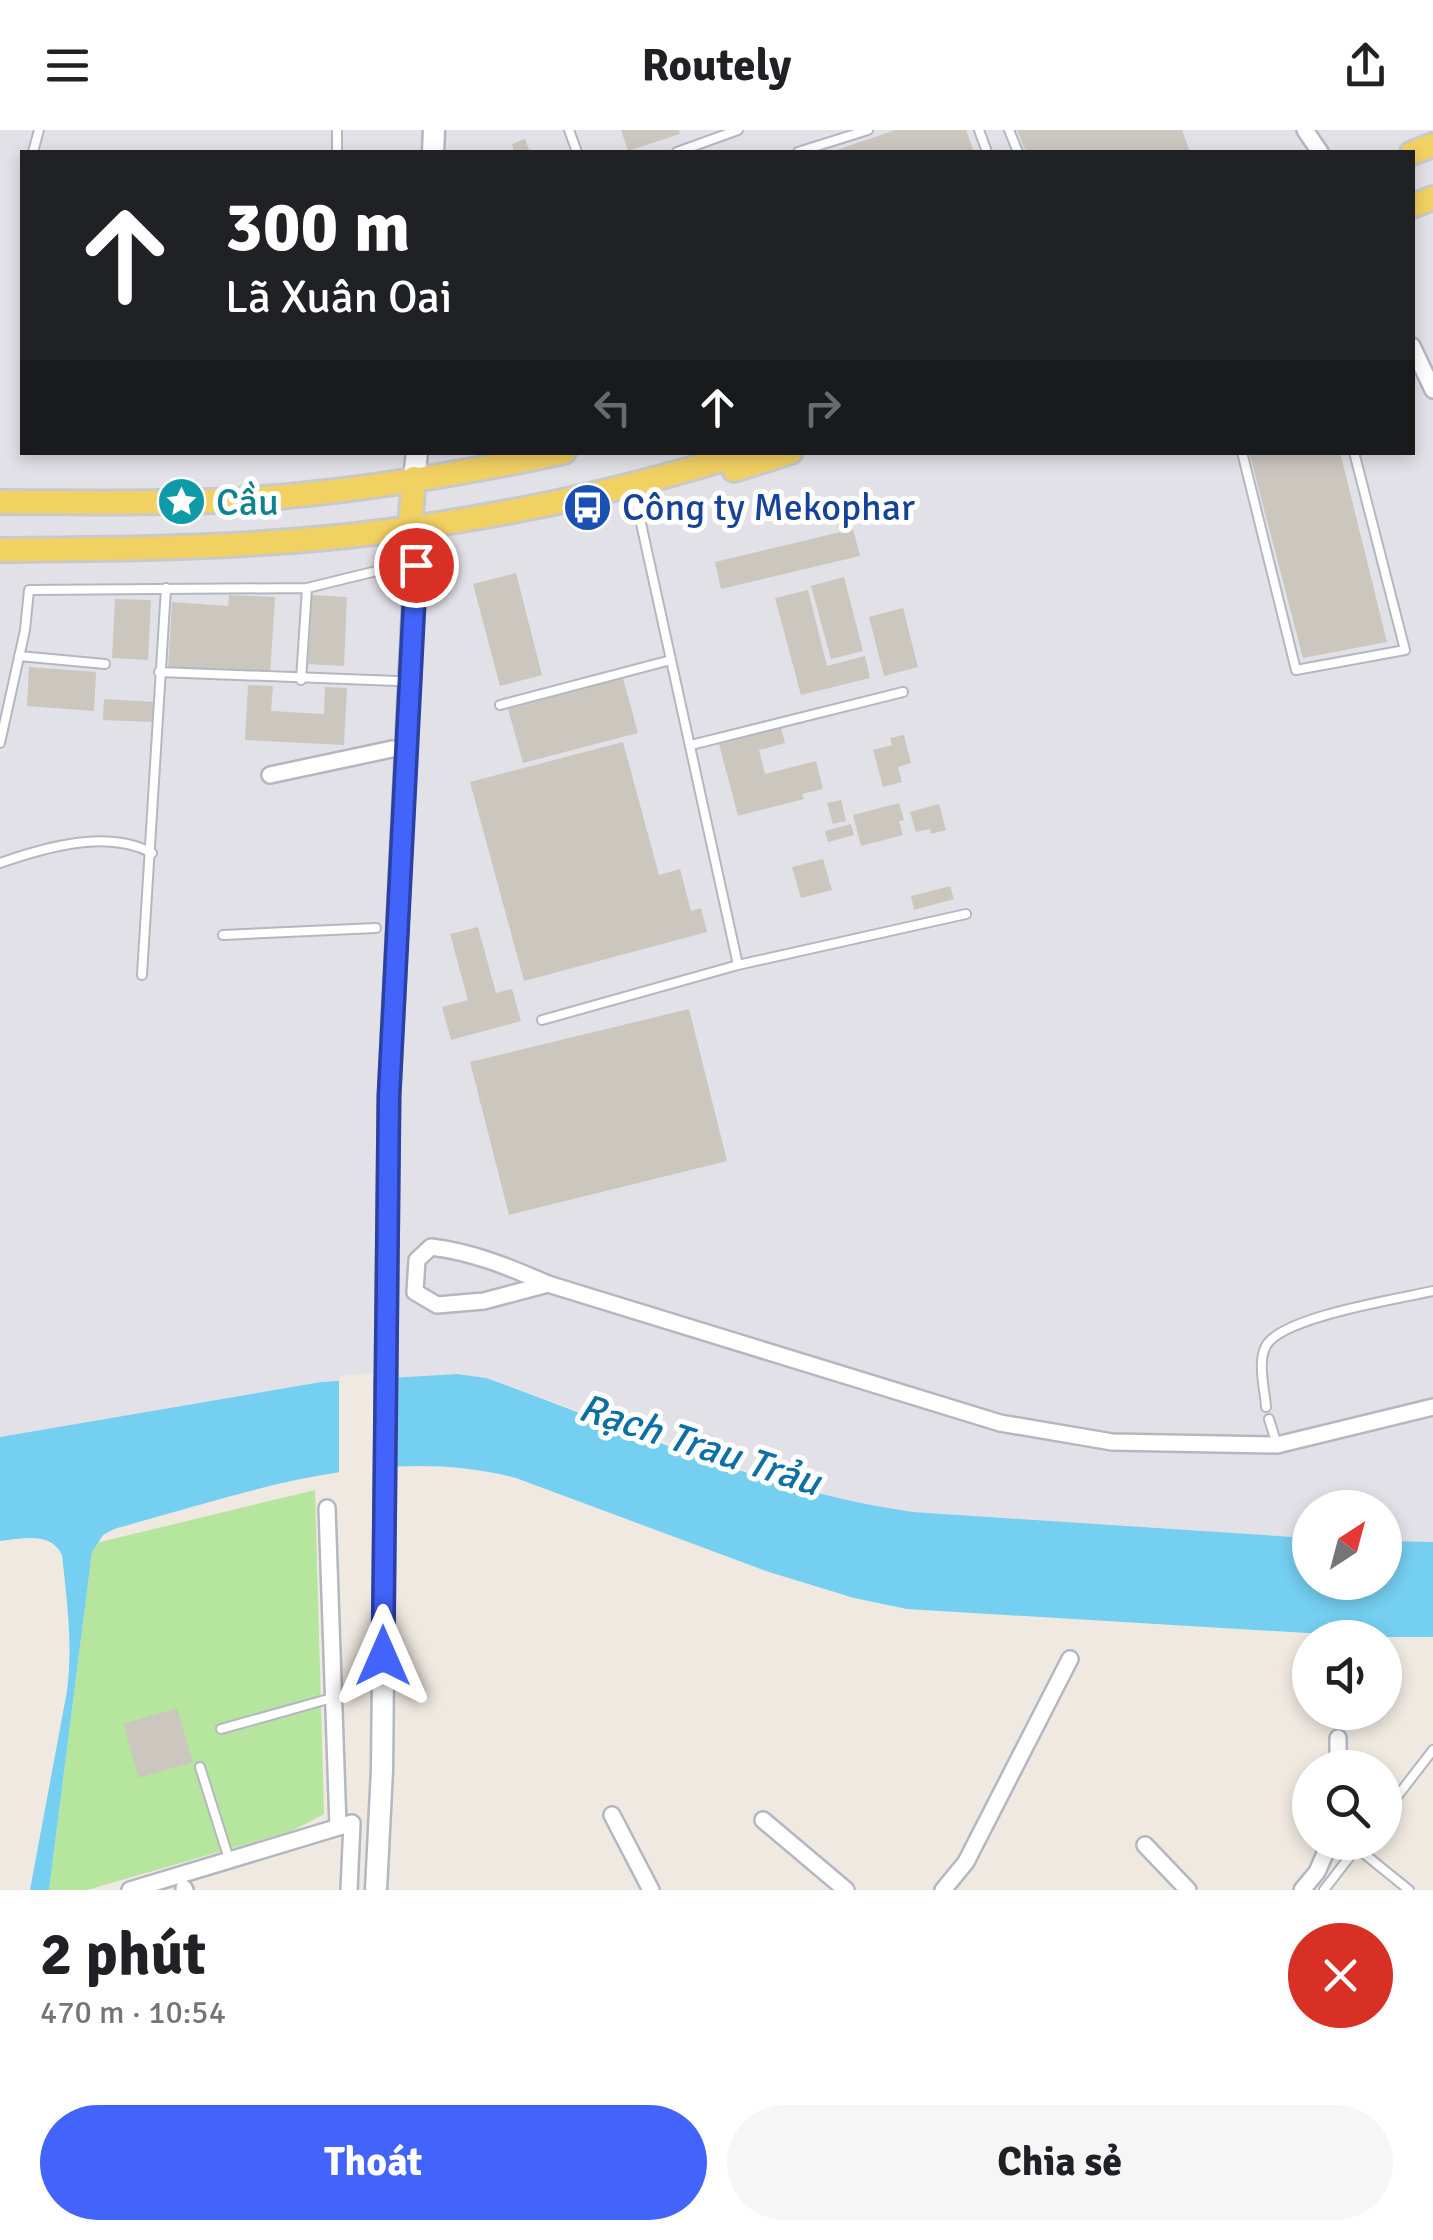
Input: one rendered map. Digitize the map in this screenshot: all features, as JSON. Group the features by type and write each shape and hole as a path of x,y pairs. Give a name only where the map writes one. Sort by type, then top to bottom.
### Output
{"main road":[{"path":"376,1890 382,1770 387,1167 416,565 410,551 410,527 417,455"},
{"path":"0,502 240,500 369,487 550,455"},
{"path":"0,550 92,549 372,533 634,487 737,455"},
{"path":"664,478 687,484 781,455"}],"street":[{"path":"1415,352 1433,390"},
{"path":"270,776 392,749"},
{"path":"548,1284 484,1301 437,1304 415,1292 417,1260 431,1247 454,1250 495,1261 548,1284 1000,1423 1112,1442 1277,1445 1433,1407"},
{"path":"326,1508 332,1698 349,1890"},
{"path":"943,1890 966,1862 1070,1660"},
{"path":"1338,1738 1338,1750"},
{"path":"612,1815 651,1890"},
{"path":"764,1820 846,1890"},
{"path":"130,1890 345,1824"},
{"path":"1145,1845 1188,1890"},
{"path":"1302,1890 1322,1860"}],"lane":[{"path":"683,150 738,130"},
{"path":"804,150 868,130"},
{"path":"1243,455 1296,670 1406,650 1355,455"},
{"path":"634,487 738,965"},
{"path":"0,743 29,590 307,588 401,565"},
{"path":"142,975 166,588"},
{"path":"301,680 307,588"},
{"path":"18,656 105,664"},
{"path":"500,705 671,660"},
{"path":"159,672 301,680 397,680"},
{"path":"691,745 903,692"},
{"path":"0,863 36,851 95,842 137,845 152,853"},
{"path":"542,1020 738,965 966,914"},
{"path":"223,935 376,928"},
{"path":"1266,1408 1262,1355 1277,1332 1301,1322 1433,1291"},
{"path":"1269,1419 1277,1445"},
{"path":"221,1729 332,1698"},
{"path":"1402,1790 1433,1750"},
{"path":"200,1767 230,1859"},
{"path":"1324,1890 1347,1860"},
{"path":"1376,1860 1409,1890"}],"shaded area":[{"path":"0,130 1433,130 1433,1542 1402,1541 1402,1490 1292,1490 1292,1537 913,1512 859,1504 797,1489 486,1378 457,1374 321,1382 0,1437"}],"green space":[{"path":"315,1490 324,1814 292,1831 87,1890 49,1890 96,1543"}],"water":[{"path":"457,1374 486,1378 751,1474 859,1503 913,1512 1292,1537 1292,1600 1402,1600 1402,1541 1433,1542 1433,1637 1402,1637 1402,1620 1292,1620 1292,1632 907,1609 854,1598 769,1572 516,1478 414,1466 313,1477 213,1501 103,1535 92,1552 49,1890 30,1890 67,1691 69,1623 62,1555 57,1547 35,1538 0,1541 0,1437 321,1382"}],"pier":[{"path":"373,1373 374,1475 339,1478 339,1376"}],"building":[{"path":"621,130 679,130 680,134 628,150"},
{"path":"895,130 966,130 973,150 837,150"},
{"path":"1017,130 1182,130 1189,150 1025,150"},
{"path":"525,139 529,150 514,150 512,144"},
{"path":"1250,455 1341,455 1387,642 1303,658"},
{"path":"853,529 860,556 721,589 715,562"},
{"path":"516,573 542,675 500,686 473,584"},
{"path":"844,577 863,651 831,659 811,586"},
{"path":"808,590 827,666 865,656 870,678 801,695 775,598"},
{"path":"229,595 275,597 270,676 168,670 172,602 228,606"},
{"path":"312,595 347,597 344,666 308,664"},
{"path":"115,599 151,600 148,660 112,658"},
{"path":"903,608 918,667 884,676 869,617"},
{"path":"29,667 96,672 94,711 27,706"},
{"path":"623,678 638,733 523,763 508,709"},
{"path":"248,685 273,686 271,711 324,714 325,687 347,688 344,745 245,740"},
{"path":"104,699 154,702 153,722 103,720"},
{"path":"781,728 785,743 759,750 765,774 816,761 823,789 802,794 804,799 738,816 719,744"},
{"path":"904,735 911,763 898,767 902,782 883,787 873,750 892,745 890,738"},
{"path":"623,742 659,875 680,869 691,911 701,908 707,932 524,981 470,782"},
{"path":"841,800 846,821 833,824 827,803"},
{"path":"899,803 903,835 861,846 853,815"},
{"path":"939,804 946,830 916,832 910,812"},
{"path":"851,824 854,835 828,842 825,831"},
{"path":"823,859 832,890 801,898 792,867"},
{"path":"950,886 954,899 914,910 911,896"},
{"path":"478,927 496,993 512,989 521,1021 451,1040 442,1007 468,1000 450,934"},
{"path":"689,1009 727,1161 509,1215 470,1062"},
{"path":"177,1708 193,1762 139,1778 123,1724"}],"place":[{"name":"Cầu","path":"181,502"},
{"name":"Công ty Mekophar","path":"587,507"}],"route":[{"path":"383,1656 389,1096 416,565"}],"water label":[{"name":"Rạch Trau Trảu","path":"700,1444"}]}
